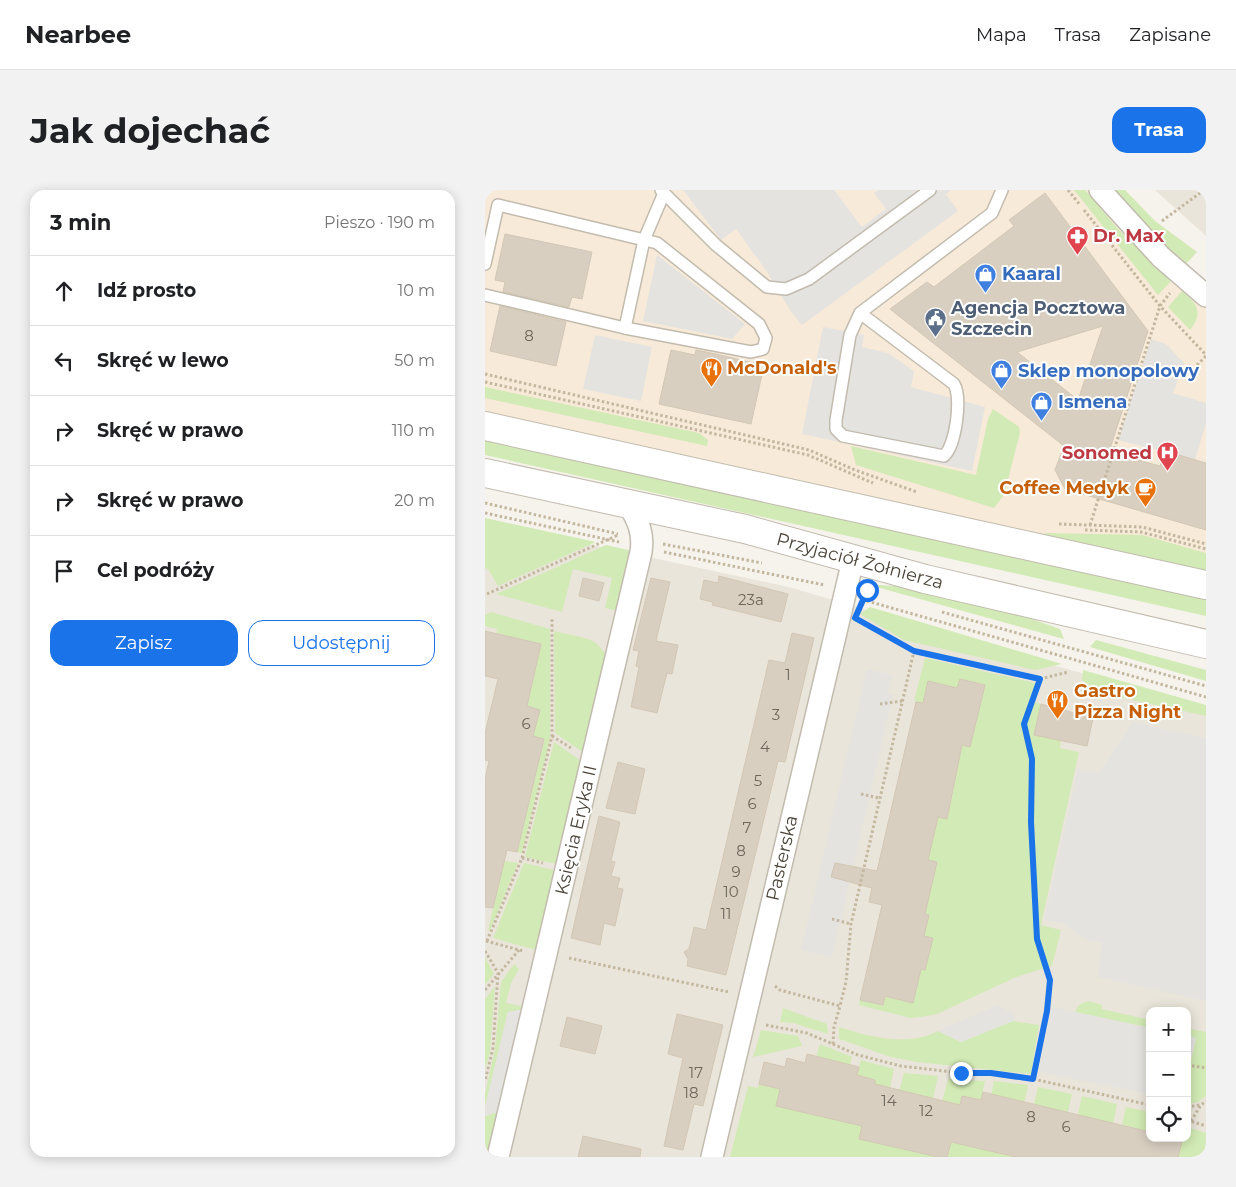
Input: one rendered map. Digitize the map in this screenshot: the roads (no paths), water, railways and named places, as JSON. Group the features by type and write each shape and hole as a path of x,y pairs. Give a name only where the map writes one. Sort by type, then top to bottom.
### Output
{"street":[{"path":"1100,190 1155,251 1206,296"},
{"path":"485,426 1206,585"},
{"name":"Przyjaciół Żołnierza","path":"485,473 745,529 853,560 1029,605 1206,644"},
{"name":"Księcia Eryka II","path":"498,1157 642,547 639,521 629,505"},
{"name":"Pasterska","path":"712,1157 853,560"}],"lane":[{"path":"625,328 644,240 662,192 717,245 767,287 786,289 809,279 930,190"},
{"path":"860,313 954,384 959,399 951,450 944,456 843,436 836,429 850,335 860,313 992,213 1002,190"},
{"path":"485,264 498,204 657,243 759,324 766,338 763,349 751,352 625,328 485,295"}],"place":[{"name":"Dr. Max","path":"1077,255"},
{"name":"Kaaral","path":"986,293"},
{"name":"Agencja Pocztowa Szczecin","path":"935,337"},
{"name":"McDonald's","path":"711,387"},
{"name":"Sklep monopolowy","path":"1002,390"},
{"name":"Ismena","path":"1042,421"},
{"name":"Sonomed","path":"1168,472"},
{"name":"Coffee Medyk","path":"1145,507"},
{"name":"Gastro Pizza Night","path":"1058,720"}]}
